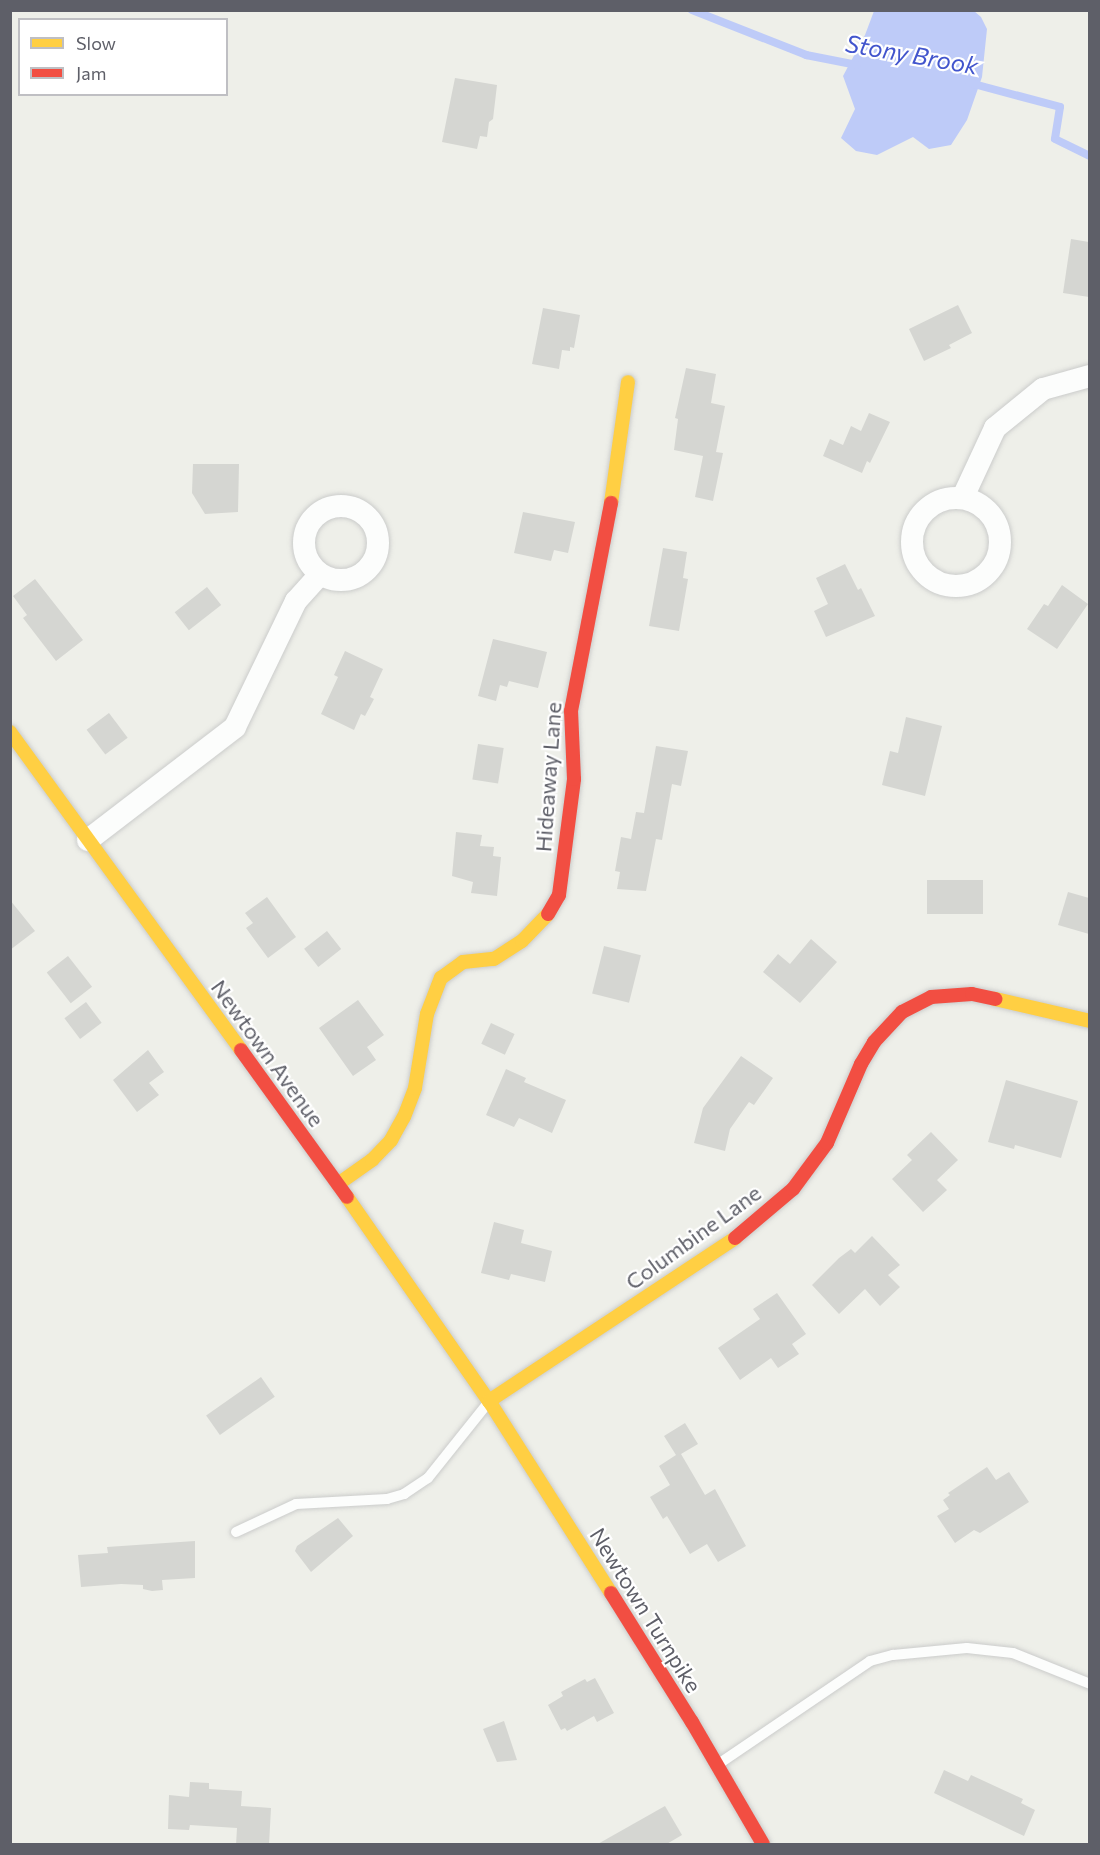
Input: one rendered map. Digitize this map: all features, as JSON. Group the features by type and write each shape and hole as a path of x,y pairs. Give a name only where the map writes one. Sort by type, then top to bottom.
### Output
{"street":[{"path":"963,497 995,428 1043,389 1089,376"},
{"name":"Hideaway Lane","path":"338,1184 372,1160 392,1140 404,1117 415,1088 427,1014 441,978 463,962 494,958 522,941 544,921 559,894 574,779 571,711 607,535 628,382"},
{"path":"88,840 235,727 296,601 320,574"},
{"name":"Newtown Avenue","path":"10,732 338,1184 489,1401"},
{"name":"Columbine Lane","path":"489,1401 724,1247 793,1189 827,1143 874,1042 902,1012 916,1003 952,993 972,994 1089,1021"},
{"name":"Newtown Turnpike","path":"489,1401 717,1764 763,1845"}],"lane":[{"path":"236,1532 296,1504 387,1499 404,1494 428,1478 489,1401"},
{"path":"717,1764 870,1661 893,1655 967,1648 1013,1653 1089,1684"}],"water":[{"path":"874,11 974,11 981,17 987,29 982,77 967,120 951,145 929,149 913,137 877,155 856,151 841,138 855,109 843,76 865,35"}],"building":[{"path":"455,78 497,85 493,119 489,122 487,137 480,136 477,149 442,142"},
{"path":"1071,239 1089,242 1089,297 1063,293"},
{"path":"958,305 972,333 949,345 951,348 924,361 909,329"},
{"path":"543,308 580,315 574,348 570,347 570,351 562,350 559,369 532,364"},
{"path":"686,368 716,374 711,403 725,406 716,452 723,453 713,501 695,497 703,456 674,450 678,419 675,418"},
{"path":"869,413 890,422 870,463 867,461 862,473 823,456 830,439 843,445 851,426 861,431"},
{"path":"193,464 239,464 238,512 205,514 192,493"},
{"path":"523,512 575,522 568,553 554,550 551,561 514,553"},
{"path":"663,548 687,552 683,578 688,579 679,631 649,626"},
{"path":"845,564 858,590 861,588 875,616 826,637 814,611 828,604 816,578"},
{"path":"35,579 83,640 56,661 23,618 27,615 13,596"},
{"path":"1062,585 1088,604 1057,649 1027,629 1044,604 1048,606"},
{"path":"207,587 221,605 189,630 175,612"},
{"path":"493,639 547,652 538,688 509,681 507,687 500,685 496,701 478,696"},
{"path":"345,651 383,669 370,697 374,699 365,716 361,714 354,730 321,714 338,677 334,675"},
{"path":"109,713 128,738 105,755 87,730"},
{"path":"906,717 942,726 925,796 882,785 890,751 898,753"},
{"path":"478,744 504,748 498,784 472,780"},
{"path":"656,746 688,751 681,786 672,784 662,840 656,839 646,891 617,889 620,872 615,871 621,837 631,839 636,812 644,813"},
{"path":"456,832 482,835 480,846 494,847 493,856 501,857 497,896 471,893 473,882 452,876"},
{"path":"927,880 983,880 983,914 927,914"},
{"path":"1068,892 1089,898 1089,934 1058,925"},
{"path":"267,897 296,937 268,958 246,928 253,923 245,913"},
{"path":"10,900 35,931 10,950"},
{"path":"327,931 341,949 318,967 304,949"},
{"path":"811,939 837,962 800,1003 763,972 778,954 790,964"},
{"path":"604,946 641,955 629,1003 592,994"},
{"path":"68,956 92,987 71,1003 47,973"},
{"path":"358,1000 384,1035 367,1047 376,1060 353,1076 319,1028"},
{"path":"86,1002 102,1023 80,1039 64,1018"},
{"path":"491,1023 515,1034 505,1055 481,1044"},
{"path":"148,1050 164,1072 149,1083 159,1095 137,1112 113,1080"},
{"path":"741,1056 773,1078 754,1105 749,1102 730,1129 725,1151 694,1143 703,1108"},
{"path":"506,1069 526,1078 524,1082 566,1100 552,1133 519,1118 514,1127 486,1115"},
{"path":"1006,1080 1078,1101 1061,1158 1015,1145 1014,1149 988,1142"},
{"path":"931,1132 958,1160 937,1180 947,1190 923,1212 892,1179 912,1160 907,1155"},
{"path":"494,1222 524,1230 521,1243 552,1251 545,1282 511,1274 509,1280 481,1273"},
{"path":"872,1236 900,1265 888,1275 900,1287 880,1306 865,1289 839,1314 812,1285 839,1258 851,1249 855,1253"},
{"path":"777,1293 806,1334 792,1344 799,1354 778,1368 771,1358 740,1380 718,1348 760,1319 753,1309"},
{"path":"261,1377 275,1397 220,1435 206,1415"},
{"path":"685,1423 698,1444 681,1454 705,1495 715,1489 746,1546 718,1562 707,1544 690,1554 667,1516 663,1519 650,1497 670,1485 659,1466 676,1455 664,1436"},
{"path":"987,1467 996,1480 1009,1472 1029,1502 980,1533 974,1530 955,1543 937,1516 949,1509 943,1500 950,1495 948,1493"},
{"path":"338,1518 353,1536 311,1572 295,1551 297,1546"},
{"path":"195,1541 195,1578 162,1580 163,1590 152,1591 143,1589 143,1585 81,1587 78,1555 108,1553 107,1547"},
{"path":"595,1678 614,1713 597,1722 594,1716 567,1731 565,1728 561,1730 548,1705 563,1696 561,1692 585,1679 587,1682"},
{"path":"504,1721 517,1760 497,1762 483,1729"},
{"path":"944,1770 968,1781 971,1775 1023,1799 1021,1803 1035,1810 1024,1836 934,1793"},
{"path":"190,1782 209,1783 209,1789 242,1791 241,1806 271,1808 269,1845 236,1845 237,1828 190,1825 189,1830 168,1829 169,1795 189,1797"},
{"path":"665,1806 682,1835 665,1845 596,1845"}],"waterway":[{"name":"Stony Brook","path":"692,10 806,55 857,65"},
{"name":"Stony Brook","path":"970,83 1060,107 1055,139 1090,156"}],"traffic: slow":[{"path":"611,503 628,382"},
{"path":"10,732 241,1050"},
{"path":"338,1184 372,1160 391,1140 404,1117 415,1088 427,1014 441,978 463,962 494,959 522,941 548,914"},
{"path":"995,999 1090,1021"},
{"path":"347,1197 489,1401 611,1593"},
{"path":"489,1401 735,1238"}],"traffic: jam":[{"path":"548,914 559,895 574,779 571,711 611,503"},
{"path":"735,1238 793,1189 827,1143 861,1064 874,1042 902,1012 931,997 972,994 995,999"},
{"path":"241,1050 347,1197"},
{"path":"611,1593 692,1722 763,1844"}]}
